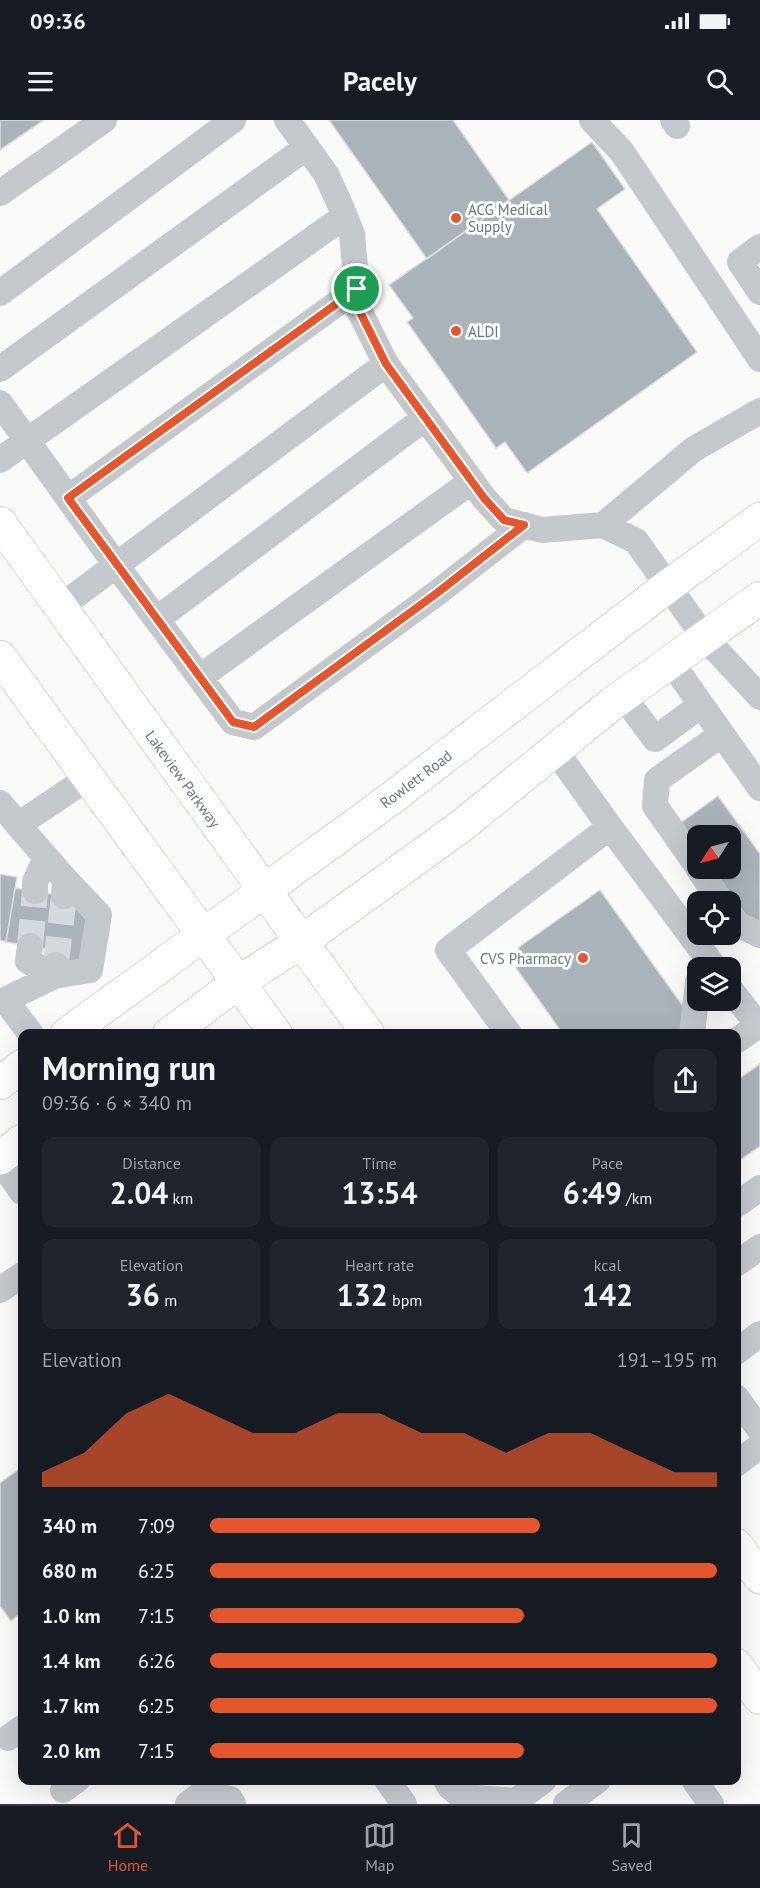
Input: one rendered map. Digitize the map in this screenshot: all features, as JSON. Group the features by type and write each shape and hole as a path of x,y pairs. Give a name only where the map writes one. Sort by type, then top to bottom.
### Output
{"main road":[{"name":"Rowlett Road","path":"74,1029 381,806 668,586 760,519"},
{"name":"Lakeview Parkway","path":"0,523 364,1029"},
{"path":"176,1029 239,982 301,942 460,826 623,696 760,598"},
{"path":"0,657 272,1029"},
{"path":"0,1083 18,1069"},
{"path":"0,1160 18,1144"},
{"path":"741,1672 760,1698"}],"lane":[{"path":"0,193 104,120"},
{"path":"0,293 233,120"},
{"path":"287,120 326,174 345,216 352,234 359,310 386,364 484,498 504,520 542,530 603,525 636,541 705,638 756,686"},
{"path":"592,120 622,152 760,359"},
{"path":"0,369 307,147"},
{"path":"0,460 345,216"},
{"path":"760,247 740,262 760,292"},
{"path":"68,498 357,289"},
{"path":"60,607 386,364"},
{"path":"0,403 116,565 233,722 254,727 437,593 524,525"},
{"path":"603,525 694,449 760,411"},
{"path":"157,619 425,418"},
{"path":"200,677 472,481"},
{"path":"671,662 760,788"},
{"path":"623,696 656,739 701,705"},
{"path":"687,852 655,806 657,780 722,734"},
{"path":"555,750 702,957"},
{"path":"18,825 88,778"},
{"path":"0,803 46,858 64,888 99,915 90,970 55,970 28,962 30,946"},
{"path":"505,1029 448,950 609,827"},
{"path":"35,891 35,882 46,858"},
{"path":"741,926 760,935"},
{"path":"27,1029 3,1001 55,970"},
{"path":"741,1002 759,1025 741,1038"},
{"path":"693,1029 695,1011"},
{"path":"0,1160 18,1186"},
{"path":"741,1260 760,1246"},
{"path":"741,1348 760,1334"},
{"path":"741,1404 760,1430"},
{"path":"741,1460 760,1446"},
{"path":"391,1785 404,1804"},
{"path":"432,1785 439,1799 445,1804"},
{"path":"449,1785 462,1797 516,1803 538,1785"},
{"path":"566,1804 591,1785"},
{"path":"698,1785 711,1804"},
{"path":"199,1793 230,1799 233,1804"}],"building":[{"path":"0,120 44,120 0,150"},
{"path":"329,120 453,120 509,200 427,259"},
{"path":"592,142 625,189 597,209 697,352 527,473 505,442 496,448 407,322 413,318 389,285"},
{"path":"718,796 739,825 687,825 687,835 679,824"},
{"path":"741,828 760,854 760,923 754,927 741,909 741,891 728,891 720,879 741,879"},
{"path":"0,874 17,877 6,942 0,940"},
{"path":"15,888 76,898 93,925 86,968 51,962 53,950 6,942"},
{"name":"CVS Pharmacy","path":"600,890 685,1009 682,1029 559,1029 516,968 519,947"},
{"path":"760,1064 760,1146 741,1159 741,1077"},
{"path":"18,1470 18,1615 11,1621 0,1606 0,1483"}],"tunnel":[{"path":"30,946 35,891"},
{"path":"56,963 64,896"}],"place":[{"name":"ACG Medical Supply","path":"456,218"},
{"name":"ALDI","path":"456,331"},
{"name":"CVS Pharmacy","path":"583,958"}],"route":[{"path":"357,289 359,310 386,364 484,498 504,520 524,525 437,593 254,727 233,722 68,498 357,289"}]}
